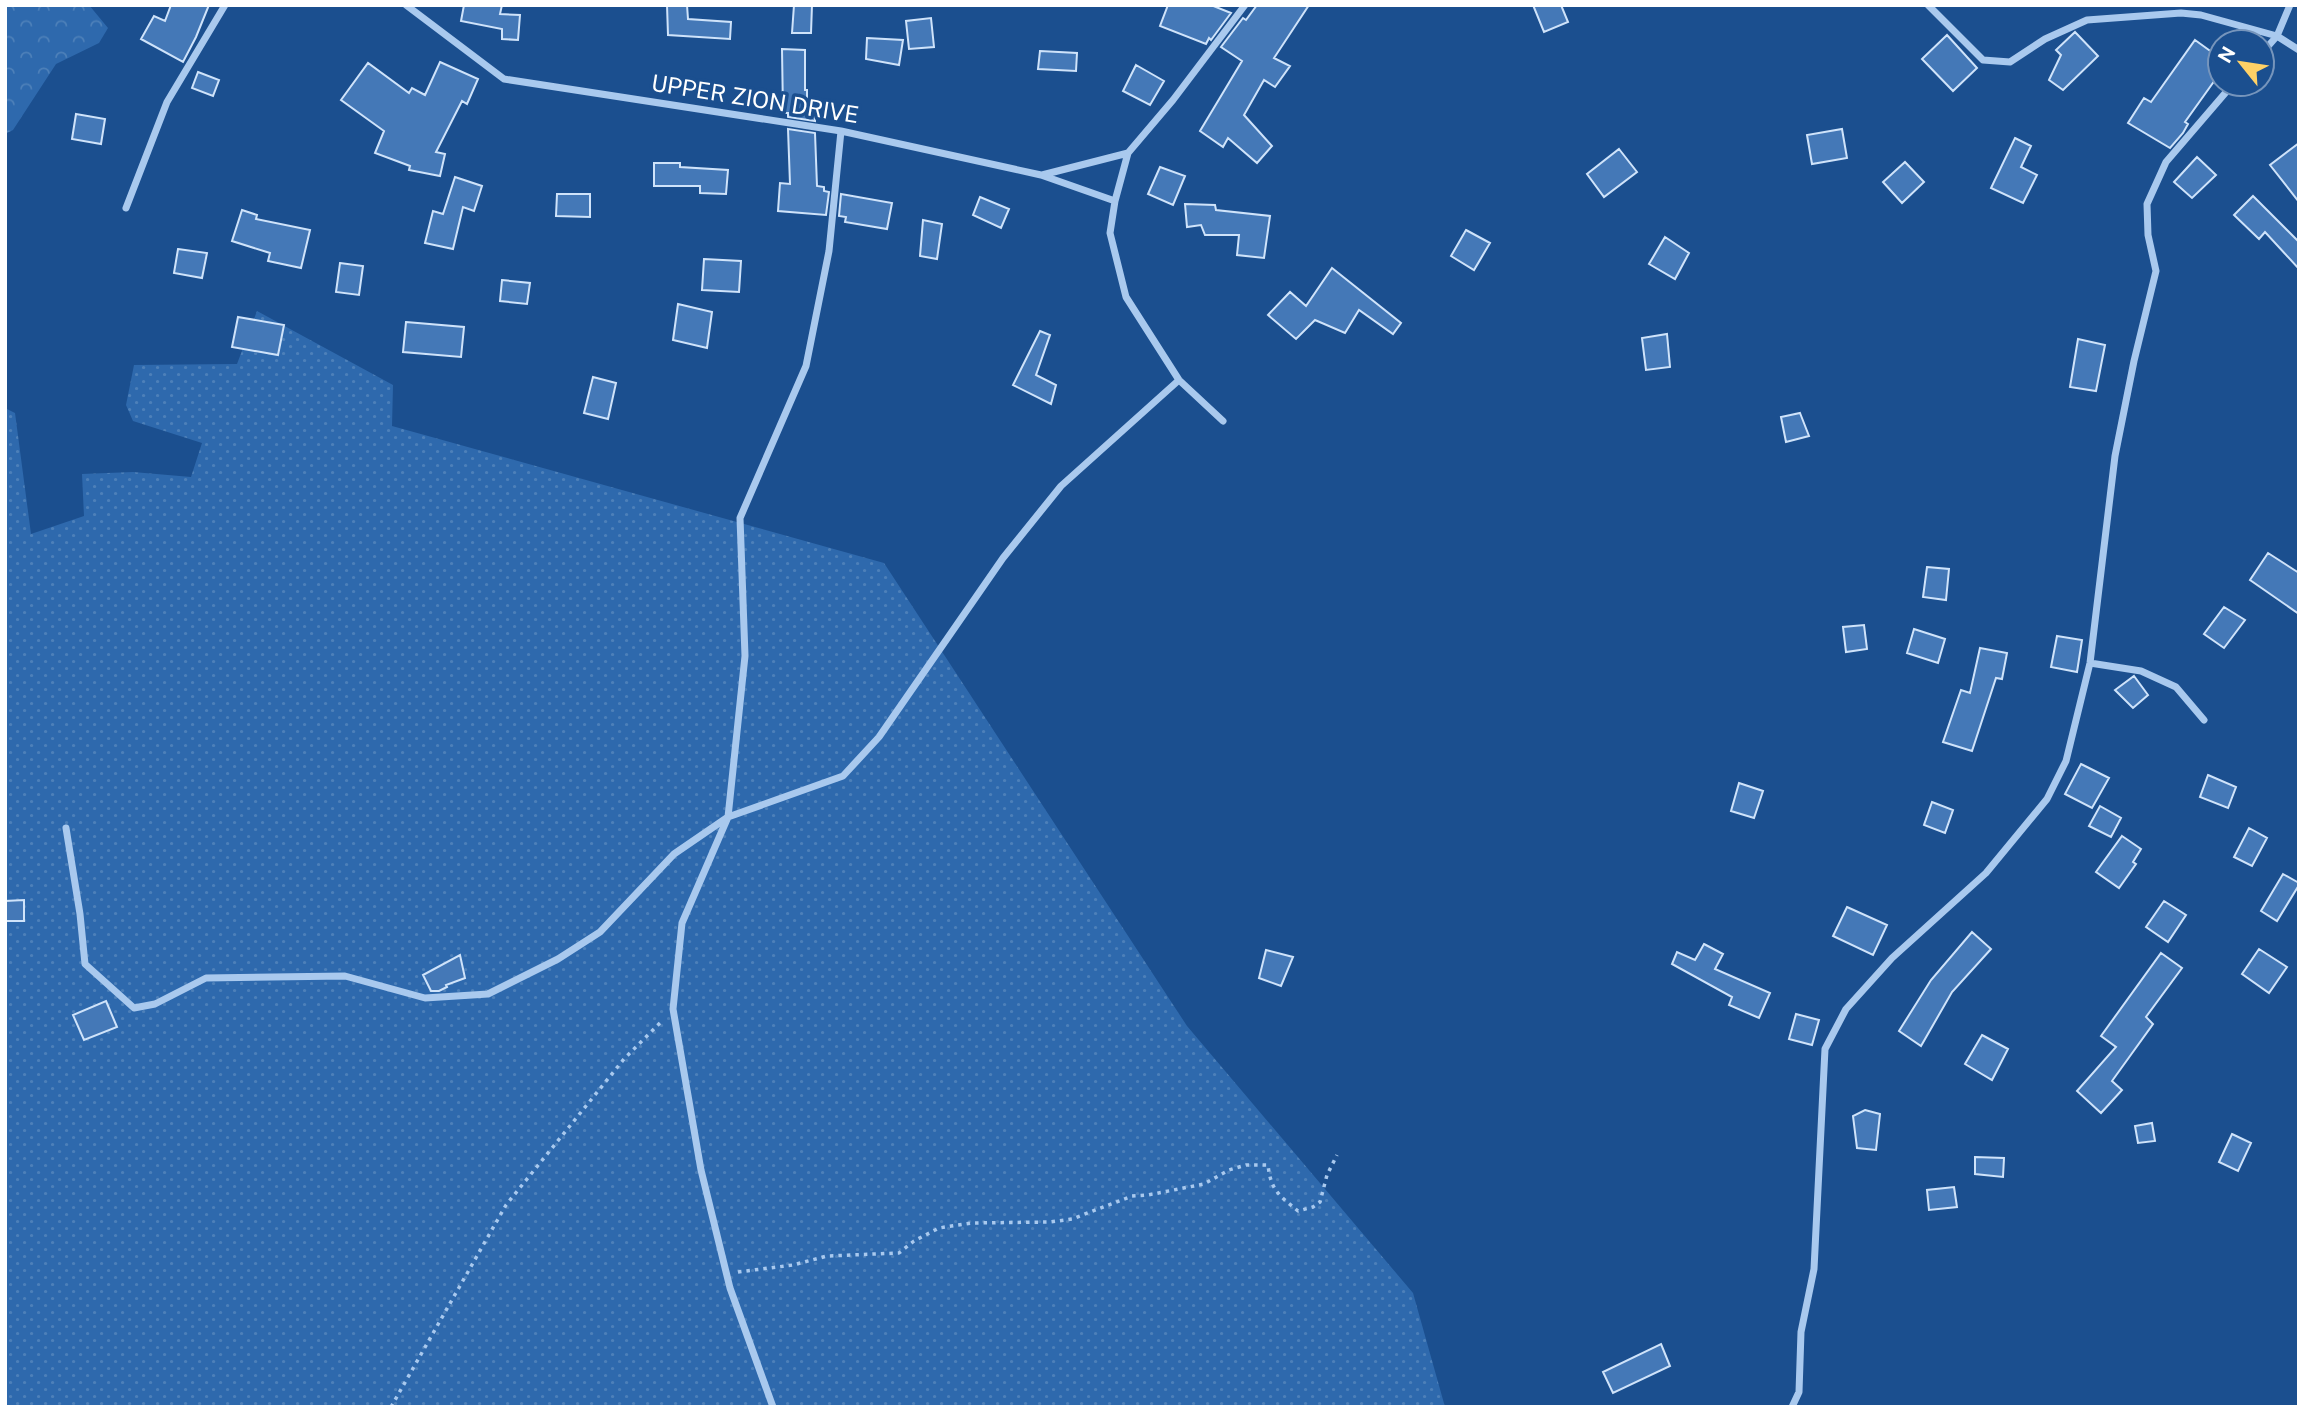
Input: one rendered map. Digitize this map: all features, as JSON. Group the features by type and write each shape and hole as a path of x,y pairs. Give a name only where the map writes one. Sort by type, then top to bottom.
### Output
{"street":[{"path":"126,208 167,102 225,5"},
{"name":"UPPER ZION DRIVE","path":"406,5 504,79 841,131 1041,175 1115,201"},
{"path":"1223,421 1179,380 1126,296 1110,233 1115,201 1128,153 1173,100 1245,5"},
{"path":"1928,5 1983,60 2010,62 2045,39 2087,20 2181,13 2201,15 2277,36 2299,50"},
{"path":"2277,36 2290,5"},
{"path":"1792,1407 1799,1392 1801,1332 1814,1269 1825,1049 1846,1009 1873,978 1986,873 2047,799 2066,761 2090,663 2115,456 2134,360 2156,271 2148,235 2147,204 2166,162 2222,98"},
{"path":"773,1407 726,1273 701,1170 673,1009 682,923 728,817 745,656 740,518 806,366 828,251 841,131"},
{"path":"1041,175 1128,153"},
{"path":"66,828 85,964 134,1008 155,1004 206,978 345,976 425,998 488,994 558,959 600,932 674,854 728,817 842,776 879,737 1003,558 1061,486 1179,380"},
{"path":"2090,663 2140,671 2176,687 2204,720"}],"path":[{"path":"391,1407 506,1205 624,1059 673,1009"},
{"path":"726,1273 793,1265 827,1256 899,1254 914,1241 939,1228 971,1223 1050,1222 1072,1219 1132,1196 1204,1184 1229,1170 1246,1165 1268,1165 1270,1183 1298,1212 1320,1202 1327,1175 1337,1155"}],"green space":[{"path":"5,5 89,5 108,28 99,43 56,64 13,130 5,134"},
{"path":"257,311 393,385 392,426 884,563 1187,1026 1413,1293 1445,1407 5,1407 5,408 15,413 31,534 84,516 82,474 133,472 191,477 202,443 133,421 126,405 134,365 237,364"}],"building":[{"path":"171,5 209,5 183,62 141,39 154,16 165,21"},
{"path":"464,5 502,5 500,14 520,15 518,40 502,39 502,29 461,21"},
{"path":"667,5 687,5 688,19 731,22 730,39 668,35"},
{"path":"794,5 812,5 811,33 792,33"},
{"path":"1168,5 1211,5 1231,13 1206,44 1160,26"},
{"path":"1257,5 1309,5 1274,58 1290,66 1275,87 1264,80 1244,115 1272,146 1257,163 1228,138 1223,147 1200,131 1242,61 1221,47 1243,18 1246,20"},
{"path":"1533,5 1561,5 1568,22 1544,32"},
{"path":"931,18 934,47 909,49 906,21"},
{"path":"2075,32 2098,56 2063,90 2049,80 2061,55 2056,50"},
{"path":"1947,35 1977,68 1953,91 1922,59"},
{"path":"867,38 903,40 899,65 866,59"},
{"path":"2195,40 2206,48 2206,93 2185,122 2188,124 2183,133 2170,148 2128,123 2144,98 2151,102"},
{"path":"782,49 805,50 805,90 807,101 814,101 815,121 788,117 788,113 783,113"},
{"path":"1040,51 1077,53 1076,71 1038,69"},
{"path":"440,62 478,79 467,104 462,101 436,152 445,154 440,176 409,170 410,166 375,153 384,131 341,100 368,63 409,93 412,88 425,95"},
{"path":"1136,65 1164,81 1150,105 1123,91"},
{"path":"198,72 219,80 213,96 192,88"},
{"path":"76,114 105,119 101,144 72,139"},
{"path":"788,129 815,133 817,186 824,187 824,191 829,192 826,215 778,211 780,183 790,184"},
{"path":"1842,129 1847,158 1812,164 1807,135"},
{"path":"2015,138 2031,146 2021,167 2037,175 2023,203 1991,188"},
{"path":"2299,143 2299,202 2270,165"},
{"path":"1619,149 1637,172 1604,197 1587,174"},
{"path":"2197,157 2216,175 2192,198 2174,182"},
{"path":"1905,162 1924,182 1902,203 1883,182"},
{"path":"654,163 680,163 680,167 728,170 726,194 700,193 700,186 654,186"},
{"path":"1160,167 1185,176 1173,205 1148,194"},
{"path":"455,177 482,186 474,211 463,207 453,249 425,243 433,211 443,214"},
{"path":"557,194 590,194 590,217 556,216"},
{"path":"841,194 892,203 887,229 845,222 846,217 839,216"},
{"path":"2253,196 2299,242 2299,269 2265,232 2259,239 2234,215"},
{"path":"980,197 1009,209 1001,228 973,215"},
{"path":"1185,204 1215,205 1216,210 1270,216 1264,258 1237,255 1239,235 1205,235 1201,225 1187,227"},
{"path":"242,210 257,215 256,219 310,230 301,268 268,261 270,253 232,241"},
{"path":"923,220 942,224 937,259 920,256"},
{"path":"1466,230 1490,243 1474,270 1451,256"},
{"path":"1665,237 1689,253 1675,279 1649,264"},
{"path":"178,249 207,253 202,278 174,273"},
{"path":"704,259 741,261 739,292 702,290"},
{"path":"340,263 363,266 359,295 336,292"},
{"path":"1332,268 1401,323 1393,334 1359,310 1345,333 1315,320 1296,339 1268,315 1290,292 1306,306"},
{"path":"502,280 530,283 527,304 500,301"},
{"path":"678,304 712,312 707,348 673,340"},
{"path":"238,317 284,325 278,355 232,347"},
{"path":"406,322 464,327 461,357 403,352"},
{"path":"1040,331 1050,335 1036,375 1056,385 1051,404 1013,385"},
{"path":"1667,334 1670,367 1646,370 1642,338"},
{"path":"2078,339 2105,345 2096,391 2070,387"},
{"path":"593,377 616,383 608,419 584,413"},
{"path":"1800,413 1809,436 1786,442 1781,417"},
{"path":"2268,553 2299,573 2299,614 2250,580"},
{"path":"1927,567 1949,569 1946,600 1923,597"},
{"path":"2224,607 2245,620 2224,648 2204,634"},
{"path":"1864,625 1867,649 1846,652 1843,627"},
{"path":"1914,629 1945,639 1938,663 1907,653"},
{"path":"2057,636 2082,640 2077,672 2051,667"},
{"path":"1980,648 2007,653 2002,679 1996,678 1972,751 1943,742 1961,690 1970,693"},
{"path":"2134,676 2148,695 2133,708 2115,690"},
{"path":"2081,764 2109,778 2092,808 2065,794"},
{"path":"2208,775 2236,787 2228,808 2200,797"},
{"path":"1739,783 1763,791 1754,818 1731,811"},
{"path":"1932,802 1953,810 1945,833 1924,825"},
{"path":"2100,806 2121,818 2111,837 2089,826"},
{"path":"2249,828 2267,838 2252,866 2234,857"},
{"path":"2122,836 2141,849 2133,862 2136,864 2119,888 2096,872"},
{"path":"2283,874 2299,885 2277,921 2261,911"},
{"path":"24,900 24,921 5,921 5,901"},
{"path":"2164,901 2186,915 2168,942 2146,927"},
{"path":"1847,907 1887,925 1873,955 1833,936"},
{"path":"1972,932 1991,949 1952,992 1921,1046 1899,1031 1931,980"},
{"path":"1704,944 1723,954 1715,969 1770,993 1759,1018 1729,1005 1732,997 1672,964 1677,952 1695,960"},
{"path":"2259,949 2287,967 2269,993 2242,974"},
{"path":"1266,950 1293,957 1281,986 1259,978"},
{"path":"2161,953 2182,968 2146,1017 2153,1024 2112,1081 2122,1090 2101,1113 2077,1091 2116,1047 2101,1036"},
{"path":"460,955 465,978 446,985 447,987 439,991 431,991 423,975"},
{"path":"106,1001 117,1027 84,1040 73,1015"},
{"path":"1796,1014 1819,1020 1812,1045 1789,1039"},
{"path":"1982,1035 2008,1049 1992,1080 1965,1064"},
{"path":"1865,1110 1880,1114 1876,1150 1857,1148 1853,1116"},
{"path":"2152,1123 2155,1141 2138,1143 2135,1126"},
{"path":"2232,1134 2251,1143 2238,1171 2219,1162"},
{"path":"1975,1157 2004,1158 2003,1177 1975,1174"},
{"path":"1954,1187 1957,1207 1929,1210 1927,1190"},
{"path":"1661,1344 1670,1366 1613,1393 1603,1372"}]}
